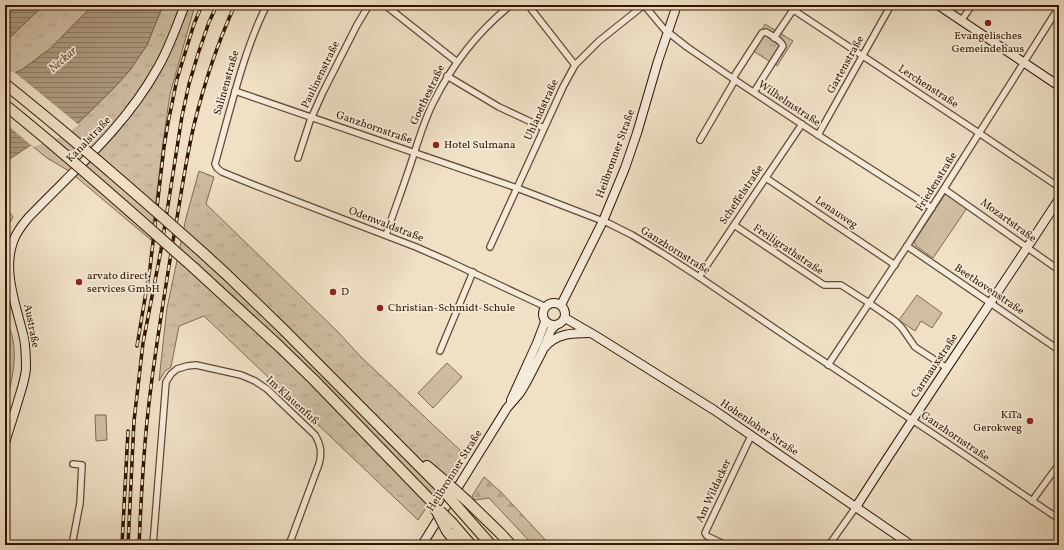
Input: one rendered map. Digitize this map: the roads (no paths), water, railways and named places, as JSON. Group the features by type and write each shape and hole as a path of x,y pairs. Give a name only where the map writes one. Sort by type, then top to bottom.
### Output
{"highway":[{"path":"5,84 49,118 231,279 385,432 445,486 467,501 500,532 511,545"},
{"path":"5,105 35,129 194,268 314,380 432,502 449,527 458,545"},
{"path":"445,486 461,511 491,545"},
{"path":"449,527 471,545"}],"main road":[{"name":"Kanalstraße","path":"11,283 9,265 10,253 20,229 28,218 103,142 127,114 158,68 185,5"},
{"name":"Heilbronner Straße","path":"560,305 603,221 625,168 635,140 667,32 677,5"},
{"path":"938,5 1059,86"},
{"name":"Carmauxstraße","path":"856,507 1059,199"},
{"name":"Austraße","path":"5,443 23,385 26,370 24,340 11,283"},
{"path":"553,303 560,305 565,311 565,318 561,324 555,326 545,322 543,314 546,307 553,303"},
{"name":"Hohenloher Straße","path":"565,318 676,385 911,545"},
{"name":"Heilbronner Straße","path":"422,545 507,408 545,322"},
{"name":"Heilbronner Straße","path":"507,408 520,393 555,326"},
{"path":"542,352 547,345 561,335 591,333"}],"street":[{"name":"Salinenstraße","path":"217,168 215,164 234,91 259,18 267,5"},
{"name":"Paulinenstraße","path":"298,158 312,117 332,74 369,5"},
{"path":"385,5 457,62"},
{"name":"Goethestraße","path":"386,235 425,121 447,76 474,40 496,17 511,5"},
{"path":"528,5 575,65"},
{"name":"Uhlandstraße","path":"490,247 563,87 575,65 600,41 644,5"},
{"name":"Wilhelmstraße","path":"644,5 667,32 818,135 932,208"},
{"name":"Lerchenstraße","path":"786,5 1059,187"},
{"name":"Gartenstraße","path":"818,135 891,5"},
{"path":"962,21 972,5"},
{"name":"Friedenstraße","path":"828,365 932,208 1059,7"},
{"path":"774,38 793,10"},
{"path":"700,140 762,33 766,32 782,42 783,46 754,92"},
{"path":"447,76 499,107 544,128"},
{"name":"Ganzhornstraße","path":"234,91 517,188 603,221 632,235 699,277 1059,519"},
{"name":"Scheffelstraße","path":"699,277 802,124"},
{"name":"Odenwaldstraße","path":"217,168 222,172 254,185 448,260 546,307"},
{"name":"Lenauweg","path":"766,178 894,265"},
{"name":"Mozartstraße","path":"944,189 1059,270"},
{"name":"Freiligrathstraße","path":"734,225 824,285 841,285 869,303 895,321 902,328 915,347 947,368"},
{"name":"Beethovenstraße","path":"907,246 1059,350"},
{"path":"440,351 473,272"},
{"name":"Im Klauenfuß","path":"153,545 166,382 171,374 177,369 196,365 241,375 255,381 266,388 315,435 319,442 322,455 320,464 288,545"},
{"name":"Am Wildacker","path":"726,545 706,536 706,533 750,436"},
{"path":"72,545 80,503 82,465 73,464"},
{"path":"1032,501 1059,464"},
{"name":"Carmauxstraße","path":"829,545 856,507"}],"water":[{"path":"5,5 44,5 5,42"},
{"name":"Neckar","path":"93,5 163,5 147,45 130,70 114,88 76,125 62,134 31,145 5,162 5,78 23,69 50,49"}],"railway":[{"path":"137,346 150,268 168,123 177,79 194,24 202,5"},
{"path":"128,545 134,421 143,343 161,250 182,116 189,84 209,22 217,5"},
{"path":"139,545 143,462 150,391 185,168 202,94 222,34 235,5"},
{"path":"122,545 128,431"}],"place":[{"name":"Evangelisches Gemeindehaus","path":"988,23"},
{"name":"Hotel Sulmana","path":"436,145"},
{"name":"arvato direct services GmbH","path":"79,282"},
{"name":"D","path":"333,292"},
{"name":"Christian-Schmidt-Schule","path":"380,308"},
{"name":"KiTa Gerokweg","path":"1030,421"}]}
